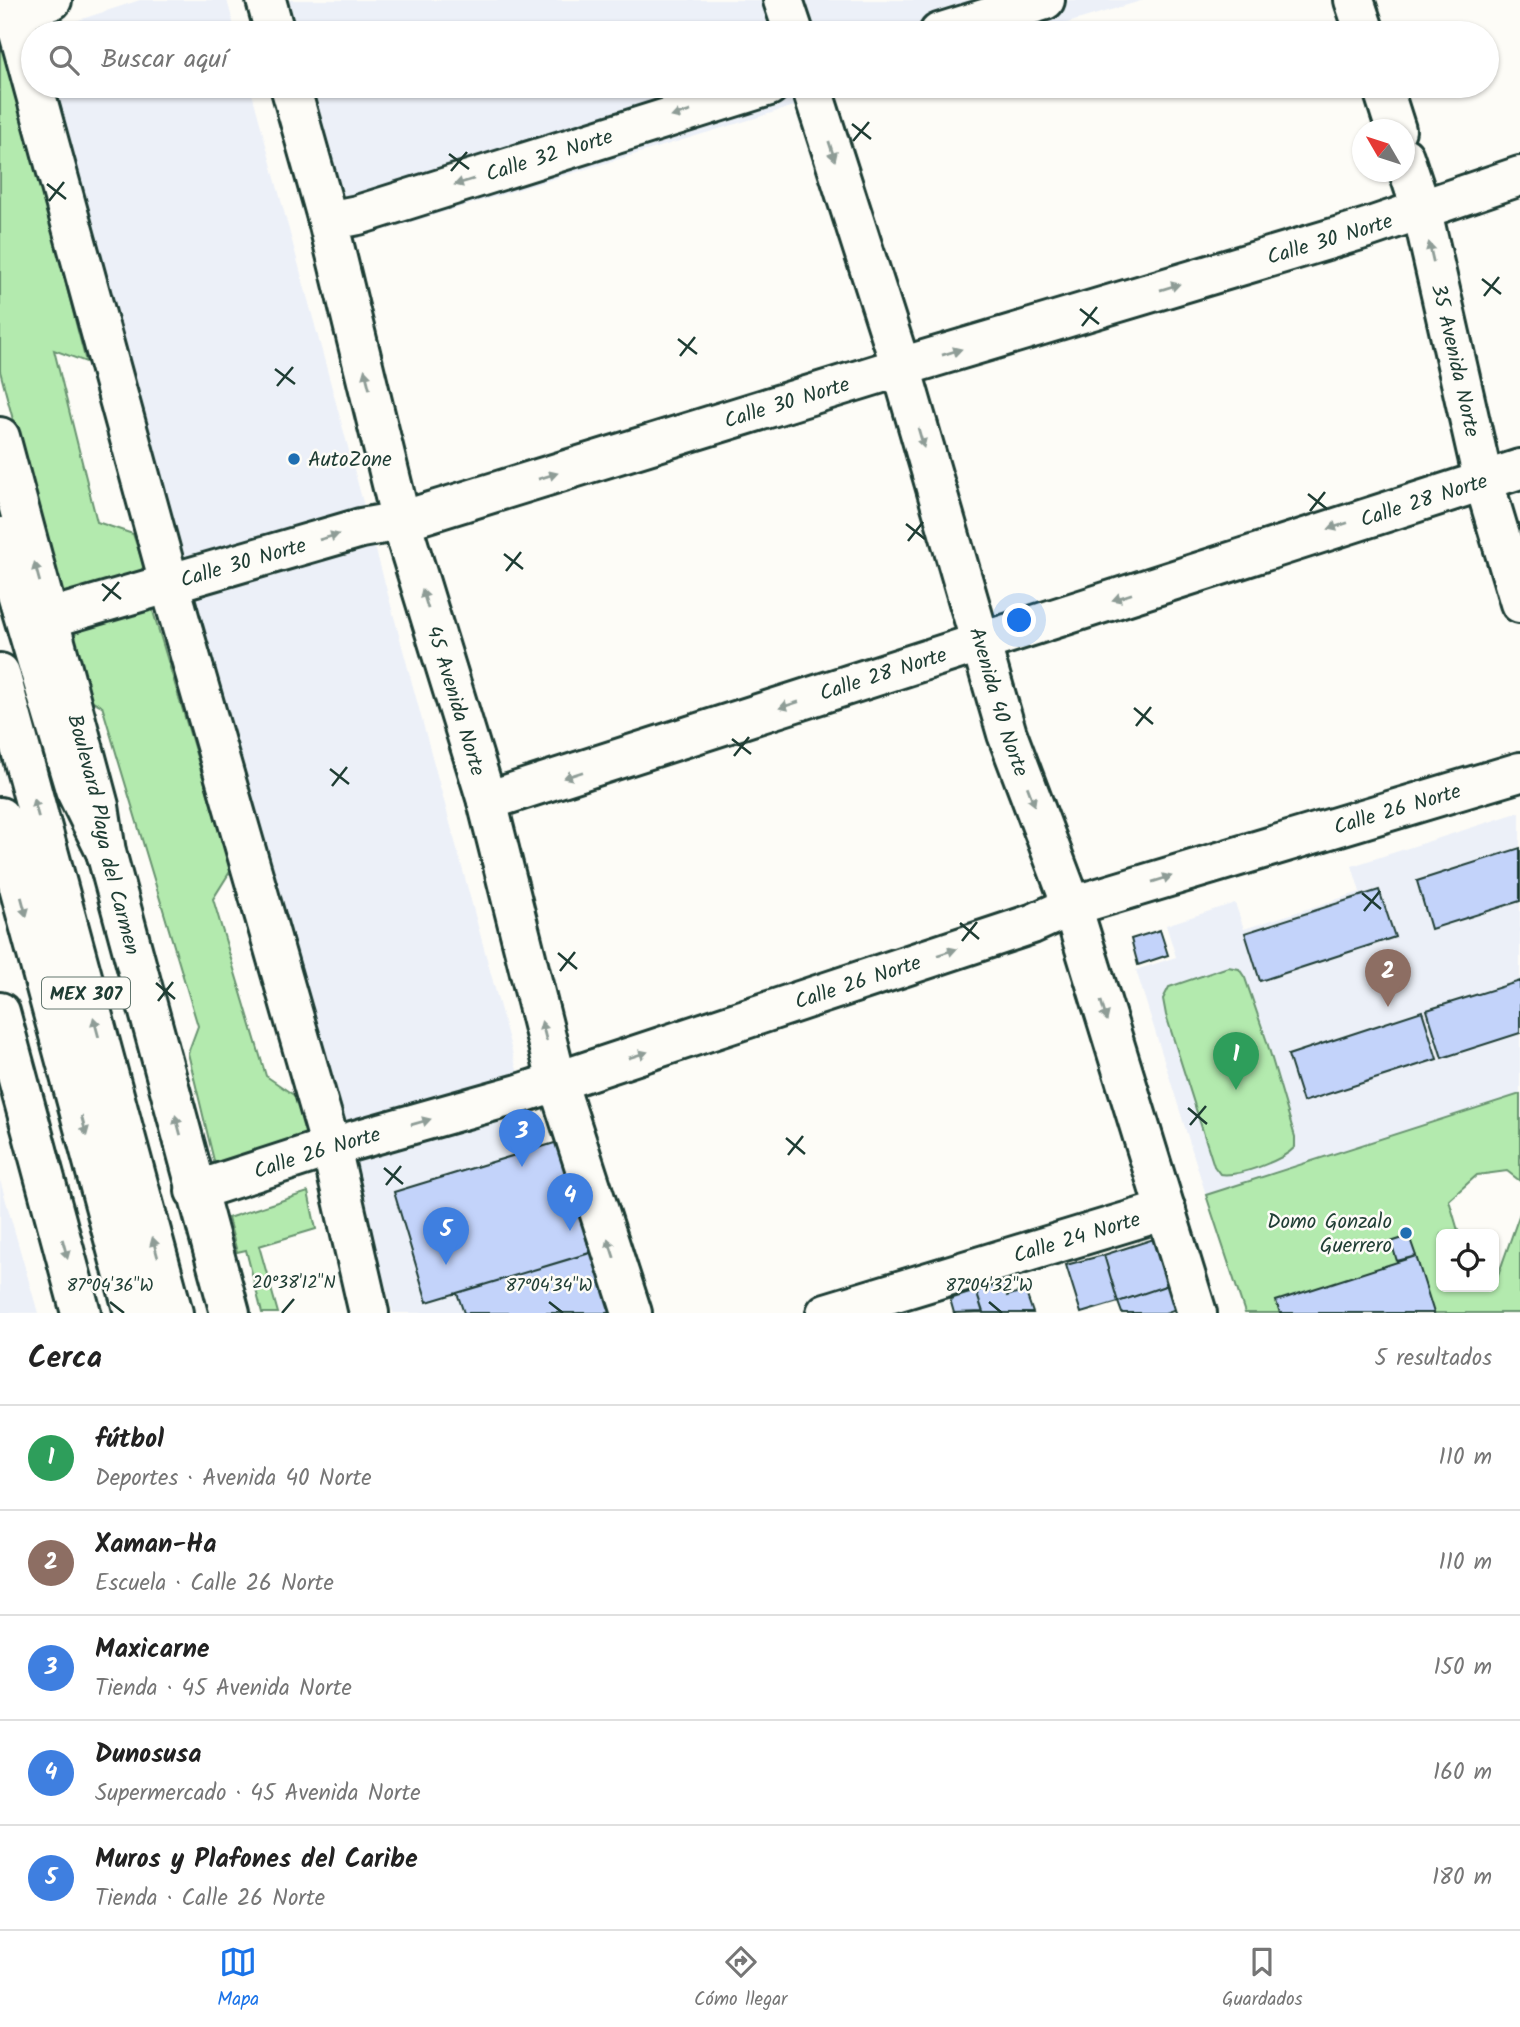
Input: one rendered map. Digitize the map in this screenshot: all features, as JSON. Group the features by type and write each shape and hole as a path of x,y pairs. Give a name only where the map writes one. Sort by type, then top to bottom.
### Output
{"main road":[{"path":"21,56 8,10 52,0"},
{"path":"266,0 272,21"},
{"path":"783,0 790,21"},
{"path":"978,21 1045,0"},
{"path":"1354,0 1361,21"},
{"path":"33,98 331,1147 369,1313"},
{"name":"45 Avenida Norte","path":"293,98 328,221 401,522 487,801 557,1082 632,1313"},
{"name":"Calle 32 Norte","path":"328,221 372,211 731,98"},
{"name":"Avenida 40 Norte","path":"815,98 901,367 1007,734 1072,906 1197,1313"},
{"path":"1386,98 1392,119"},
{"name":"Calle 30 Norte","path":"50,618 361,528 401,522 901,367 1422,211 1520,176"},
{"name":"35 Avenida Norte","path":"1413,182 1422,211 1483,479 1520,603"},
{"name":"Boulevard Playa del Carmen","path":"0,437 99,806 106,852 195,1191 230,1313"},
{"name":"Calle 28 Norte","path":"487,801 1520,469"},
{"path":"0,537 75,789 106,852"},
{"name":"MEX 307","path":"0,673 173,1313"},
{"name":"Calle 26 Norte","path":"195,1191 331,1147 557,1082 1032,924 1072,906 1520,772"},
{"name":"MEX 307","path":"0,817 134,1313"},
{"path":"0,1012 81,1313"},
{"name":"Calle 24 Norte","path":"826,1313 1166,1210"}],"shaded area":[{"path":"140,0 227,0 233,21 76,21"},
{"path":"277,0 1144,0 1074,21 283,21"},
{"path":"54,98 253,98 583,1313 393,1313"},
{"path":"306,98 821,98 348,241"},
{"path":"1520,812 1520,1095 1206,1195 1136,970 1176,957 1166,925 1235,903 1244,929 1360,892 1352,866"},
{"path":"0,1180 38,1313 0,1313"}],"green space":[{"path":"2,35 86,362 54,350 97,522 133,534 144,566 138,574 61,599 0,371"},
{"path":"152,608 231,870 213,899 266,1076 298,1098 307,1138 215,1165 188,1053 198,1026 102,706 83,696 69,634"},
{"path":"1228,967 1239,969 1245,978 1267,1042 1295,1137 1295,1147 1270,1162 1248,1170 1220,1174 1214,1166 1163,999 1169,987"},
{"path":"1520,1094 1520,1181 1507,1171 1477,1175 1449,1200 1458,1229 1436,1229 1436,1292 1499,1292 1499,1273 1520,1213 1520,1313 1245,1313 1206,1195"},
{"path":"308,1192 316,1229 259,1246 278,1313 262,1313 246,1250 237,1252 228,1218"}],"building":[{"path":"1520,848 1520,901 1431,929 1417,881"},
{"path":"1379,890 1395,937 1260,981 1245,933"},
{"path":"1160,930 1168,955 1138,965 1131,939"},
{"path":"1520,981 1520,1033 1442,1058 1427,1010"},
{"path":"1422,1011 1437,1059 1303,1102 1288,1055"},
{"path":"561,1141 590,1253 427,1302 394,1192"},
{"path":"1409,1236 1416,1256 1397,1261 1391,1242"},
{"path":"1157,1238 1171,1284 1118,1302 1104,1255"},
{"path":"599,1250 618,1313 464,1313 457,1293"},
{"path":"1104,1255 1118,1302 1081,1313 1066,1265"},
{"path":"1416,1256 1434,1313 1280,1313 1276,1301"},
{"path":"1004,1283 1007,1296 1025,1290 1033,1313 983,1313 976,1291"},
{"path":"1171,1284 1179,1308 1165,1313 1122,1313 1118,1302"},
{"path":"976,1291 983,1312 954,1313 950,1299"}],"place":[{"name":"AutoZone","path":"294,459"},
{"name":"Xaman-Ha","path":"1388,1007"},
{"name":"fútbol","path":"1236,1090"},
{"name":"Maxicarne","path":"522,1167"},
{"name":"Dunosusa","path":"570,1231"},
{"name":"Domo Gonzalo Guerrero","path":"1406,1233"},
{"name":"Muros y Plafones del Caribe","path":"446,1265"}]}
